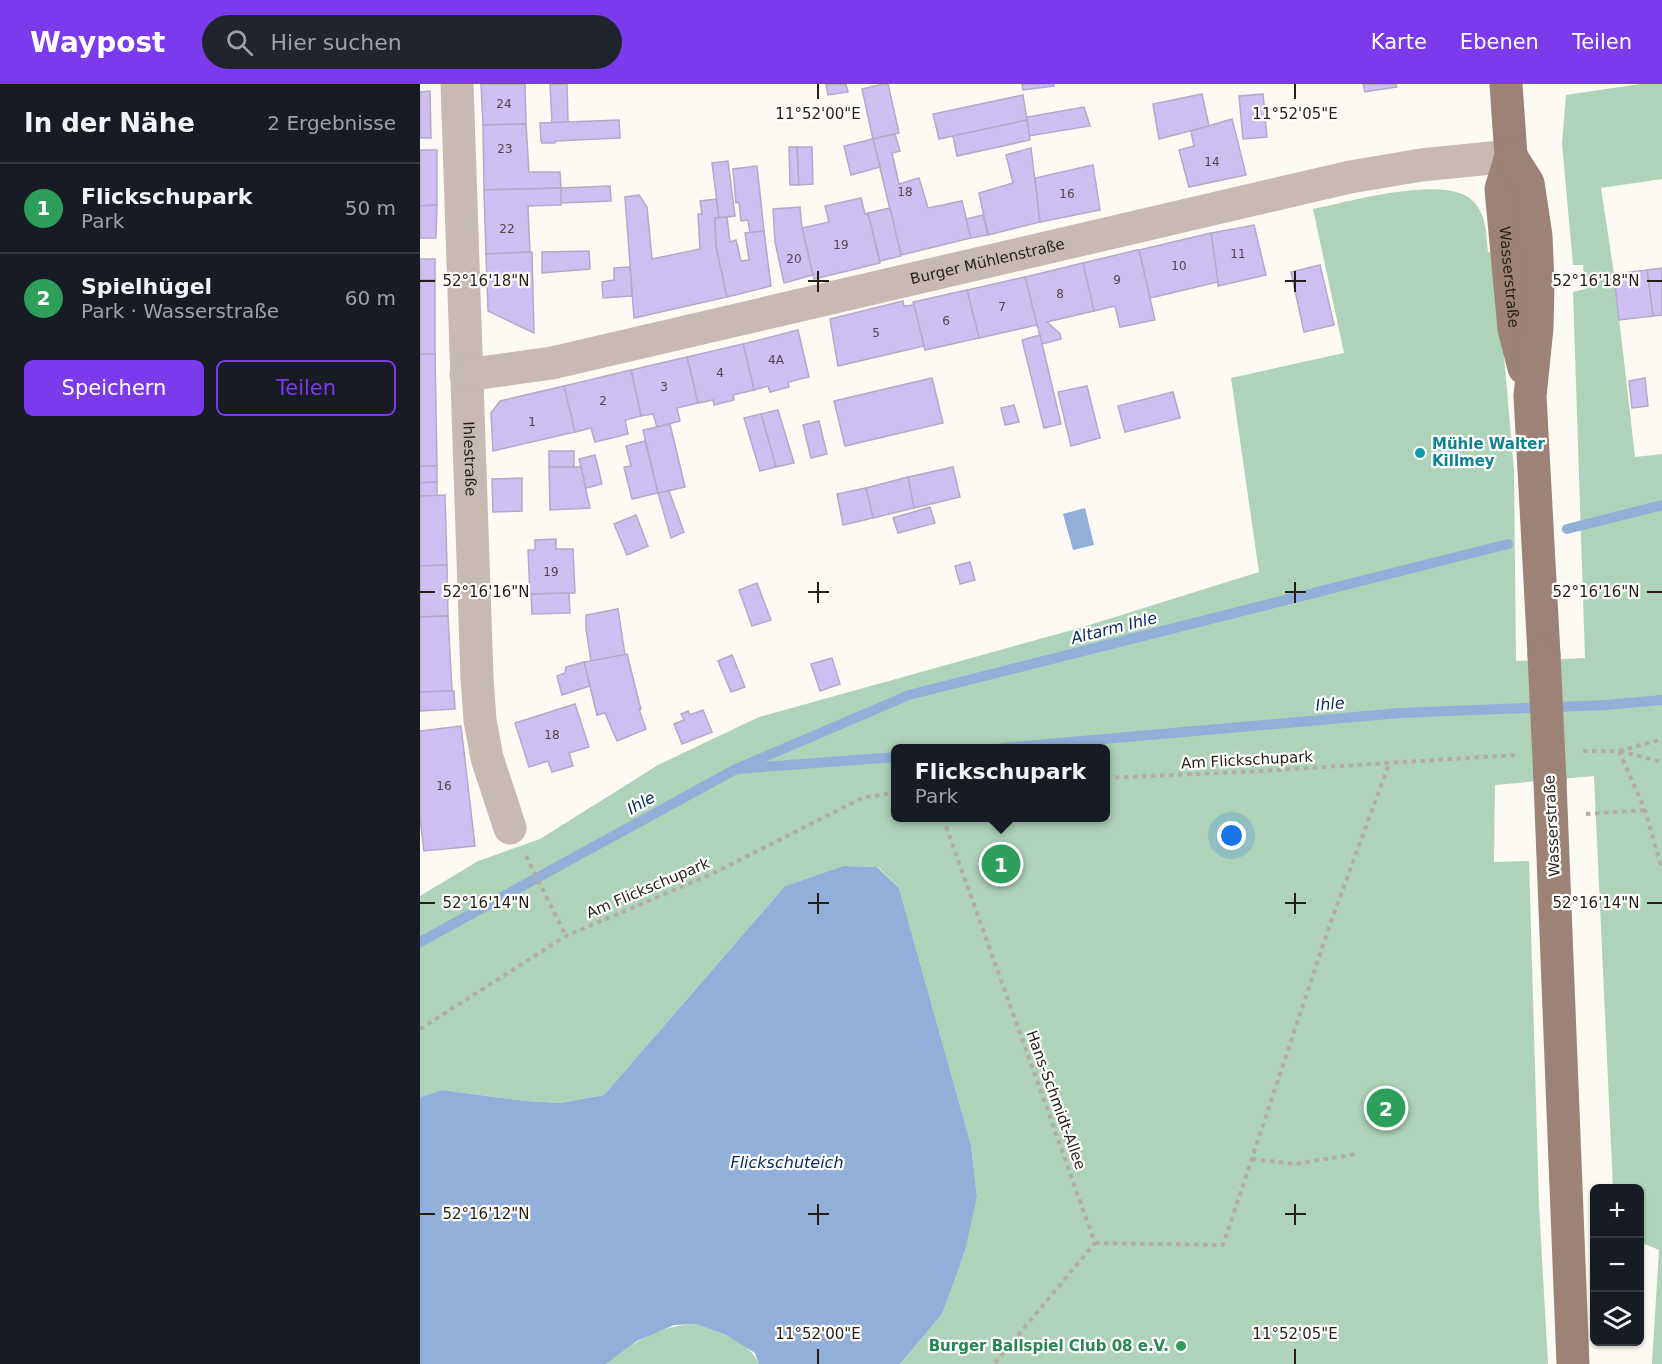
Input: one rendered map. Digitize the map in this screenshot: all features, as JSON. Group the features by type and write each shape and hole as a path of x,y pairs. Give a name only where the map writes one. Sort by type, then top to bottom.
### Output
{"main road":[{"name":"Wasserstraße","path":"1507,84 1511,156 1528,183 1536,236 1537,328 1530,396 1552,816 1573,1364"}],"street":[{"name":"Ihlestraße","path":"457,84 480,720 487,758 516,839"},
{"name":"Burger Mühlenstraße","path":"466,375 552,363 1350,177 1421,165 1511,156"}],"path":[{"path":"1662,762 1619,751 1645,810 1662,870"},
{"name":"Am Flickschupark","path":"1110,778 1389,764 1330,924 1252,1159"},
{"name":"Am Flickschupark","path":"420,1029 566,936 716,872 862,798 891,793"},
{"path":"1552,816 1645,810"},
{"name":"Hans-Schmidt-Allee","path":"944,822 1095,1243"},
{"path":"516,839 566,936"},
{"path":"994,1364 1095,1243 1224,1245 1252,1159 1295,1164 1356,1154"}],"green space":[{"path":"1640,84 1662,84 1662,179 1601,188 1614,274 1635,457 1662,454 1662,1364 1652,1364 1659,1250 1644,1244 1644,1184 1613,1184 1594,776 1495,785 1494,862 1529,861 1539,1205 1548,1364 900,1364 942,1314 977,1197 971,1145 899,888 878,867 843,866 785,886 604,1095 560,1103 442,1090 420,1097 420,896 478,861 540,839 658,765 759,717 1083,627 1259,572 1231,378 1344,353 1313,209 1395,192 1441,189 1459,193 1472,200 1481,212 1485,224 1488,252 1495,253 1514,470 1516,661 1585,658 1573,292 1585,289 1583,265 1573,265 1562,144 1566,95"},
{"path":"696,1324 741,1343 755,1356 759,1364 606,1364 627,1348 658,1331"}],"water":[{"path":"1085,508 1094,545 1073,550 1063,514"},
{"name":"Flickschuteich","path":"843,866 877,867 899,888 971,1145 977,1197 965,1250 942,1314 900,1364 759,1364 755,1353 726,1335 696,1324 674,1325 637,1341 606,1364 420,1364 420,1097 442,1090 560,1103 604,1095 785,886"}],"building":[{"path":"481,84 525,84 526,124 483,125"},
{"path":"550,84 567,84 568,122 552,123"},
{"path":"826,84 846,84 848,92 828,95"},
{"path":"888,84 899,133 873,139 862,89"},
{"path":"1022,84 1054,84 1054,86 1023,90"},
{"path":"1363,84 1396,84 1397,87 1365,92"},
{"path":"430,91 431,138 420,138 420,92"},
{"path":"1202,94 1209,126 1159,139 1153,104"},
{"path":"1263,94 1267,137 1243,139 1239,96"},
{"path":"1023,95 1027,120 939,139 933,114"},
{"path":"1084,107 1090,126 1029,136 1027,117"},
{"path":"1232,119 1246,175 1189,187 1179,150 1194,146 1191,131"},
{"path":"619,120 620,138 555,141 555,143 542,143 541,141 540,123"},
{"path":"1027,120 1030,140 957,156 953,136"},
{"path":"526,124 529,172 560,172 561,188 484,190 483,125"},
{"path":"895,134 900,151 892,153 899,184 919,178 928,208 962,201 971,238 901,255 873,139"},
{"path":"873,139 880,167 851,175 844,146"},
{"path":"789,147 797,147 799,185 790,185"},
{"path":"797,147 812,147 813,184 799,185"},
{"path":"1031,148 1040,222 988,235 979,193 1013,183 1006,155"},
{"path":"420,150 437,150 437,205 420,206"},
{"path":"728,161 735,216 719,218 712,163"},
{"path":"1093,165 1100,210 1040,222 1035,178"},
{"path":"757,166 764,231 750,233 748,220 741,221 739,202 736,203 733,169"},
{"path":"610,186 611,201 561,203 561,188"},
{"path":"561,188 561,205 528,206 530,252 486,254 484,190"},
{"path":"639,195 647,207 652,259 700,249 698,214 702,214 700,201 716,199 719,218 715,218 716,246 727,297 634,318 625,197"},
{"path":"861,198 865,214 868,213 880,263 814,279 802,228 829,222 825,206"},
{"path":"437,205 436,238 420,238 420,206"},
{"path":"800,207 802,228 813,275 784,283 775,242 773,209"},
{"path":"890,208 901,256 880,261 868,213"},
{"path":"983,215 988,235 971,238 966,219"},
{"path":"727,217 730,242 736,240 741,261 749,260 745,233 764,231 771,286 727,297 716,246 715,218"},
{"path":"1254,225 1266,275 1218,286 1211,233"},
{"path":"1211,233 1218,282 1150,298 1139,250"},
{"path":"1139,250 1155,320 1120,327 1115,306 1094,311 1083,263"},
{"path":"589,251 590,269 542,273 542,252"},
{"path":"532,252 534,333 488,311 486,254"},
{"path":"420,259 435,259 435,280 420,280"},
{"path":"1083,263 1094,311 1047,322 1060,334 1061,339 1042,344 1025,277"},
{"path":"1320,265 1334,325 1304,332 1291,272"},
{"path":"630,267 632,296 603,298 602,282 614,280 614,268"},
{"path":"1662,268 1662,315 1653,316 1647,270"},
{"path":"1647,270 1653,316 1619,320 1614,274"},
{"path":"1025,277 1037,325 979,338 967,290"},
{"path":"420,280 435,280 435,354 420,354"},
{"path":"967,290 979,338 925,350 913,302"},
{"path":"903,301 904,306 914,305 924,346 838,366 830,319"},
{"path":"798,330 809,377 788,382 789,387 770,392 768,386 754,390 743,344"},
{"path":"1040,335 1061,424 1044,428 1022,340"},
{"path":"743,344 754,390 733,395 734,400 714,405 713,400 698,403 687,357"},
{"path":"420,354 435,354 437,466 420,466"},
{"path":"687,357 698,403 677,408 680,421 657,427 653,414 641,416 631,370"},
{"path":"631,370 641,416 625,420 628,434 595,442 591,428 575,432 564,386"},
{"path":"932,378 943,423 845,446 834,401"},
{"path":"1645,378 1648,406 1632,408 1629,381"},
{"path":"564,386 575,432 493,451 491,413 500,401"},
{"path":"1087,386 1100,438 1071,446 1058,392"},
{"path":"1173,392 1180,418 1125,432 1118,406"},
{"path":"1014,405 1019,422 1005,425 1001,408"},
{"path":"778,410 794,463 776,467 761,414"},
{"path":"761,414 776,467 760,471 744,418"},
{"path":"819,421 827,454 811,458 803,425"},
{"path":"670,424 685,487 658,493 643,430"},
{"path":"645,441 658,493 632,499 624,467 631,466 626,446"},
{"path":"549,451 574,451 574,467 549,467"},
{"path":"595,455 602,484 586,488 579,459"},
{"path":"420,466 437,466 437,482 420,483"},
{"path":"549,467 581,467 590,508 550,510"},
{"path":"953,467 960,497 914,508 908,477"},
{"path":"908,477 914,508 873,518 866,488"},
{"path":"522,478 522,511 493,512 492,479"},
{"path":"437,482 437,496 420,496 420,483"},
{"path":"866,488 873,518 843,525 837,494"},
{"path":"669,491 684,532 671,538 658,493"},
{"path":"445,495 447,565 420,566 420,496"},
{"path":"930,507 935,523 898,533 893,518"},
{"path":"636,515 648,546 627,555 614,524"},
{"path":"556,539 556,549 573,549 575,593 530,594 528,550 535,550 535,540"},
{"path":"970,562 975,580 960,584 955,566"},
{"path":"447,565 448,616 420,617 420,566"},
{"path":"757,583 771,620 752,626 739,590"},
{"path":"569,593 570,613 532,614 531,594"},
{"path":"618,609 625,655 591,661 586,615"},
{"path":"448,616 452,691 420,692 420,617"},
{"path":"627,654 641,709 639,709 646,729 617,741 605,713 597,715 584,662"},
{"path":"732,655 745,687 731,692 718,661"},
{"path":"832,658 840,684 820,691 811,664"},
{"path":"584,662 590,686 562,695 557,676 565,673 566,667"},
{"path":"454,691 455,709 420,711 420,692"},
{"path":"575,704 589,747 569,753 573,766 552,772 548,761 529,767 515,723"},
{"path":"703,710 712,732 682,744 674,724 684,720 681,714 688,711 690,715"},
{"path":"461,726 475,846 424,851 420,818 420,731"}],"waterway":[{"name":"Altarm Ihle","path":"1567,529 1662,505"},
{"name":"Altarm Ihle","path":"736,769 909,695 1508,544"},
{"name":"Ihle","path":"1047,744 1400,713 1606,705 1662,700"},
{"name":"Ihle","path":"420,942 736,769 891,757"}],"place":[{"name":"Mühle Walter Killmey","path":"1420,453"},
{"name":"Flickschupark","path":"1001,864"},
{"name":"Spielhügel","path":"1386,1108"},
{"name":"Burger Ballspiel Club 08 e.V.","path":"1181,1346"}]}
